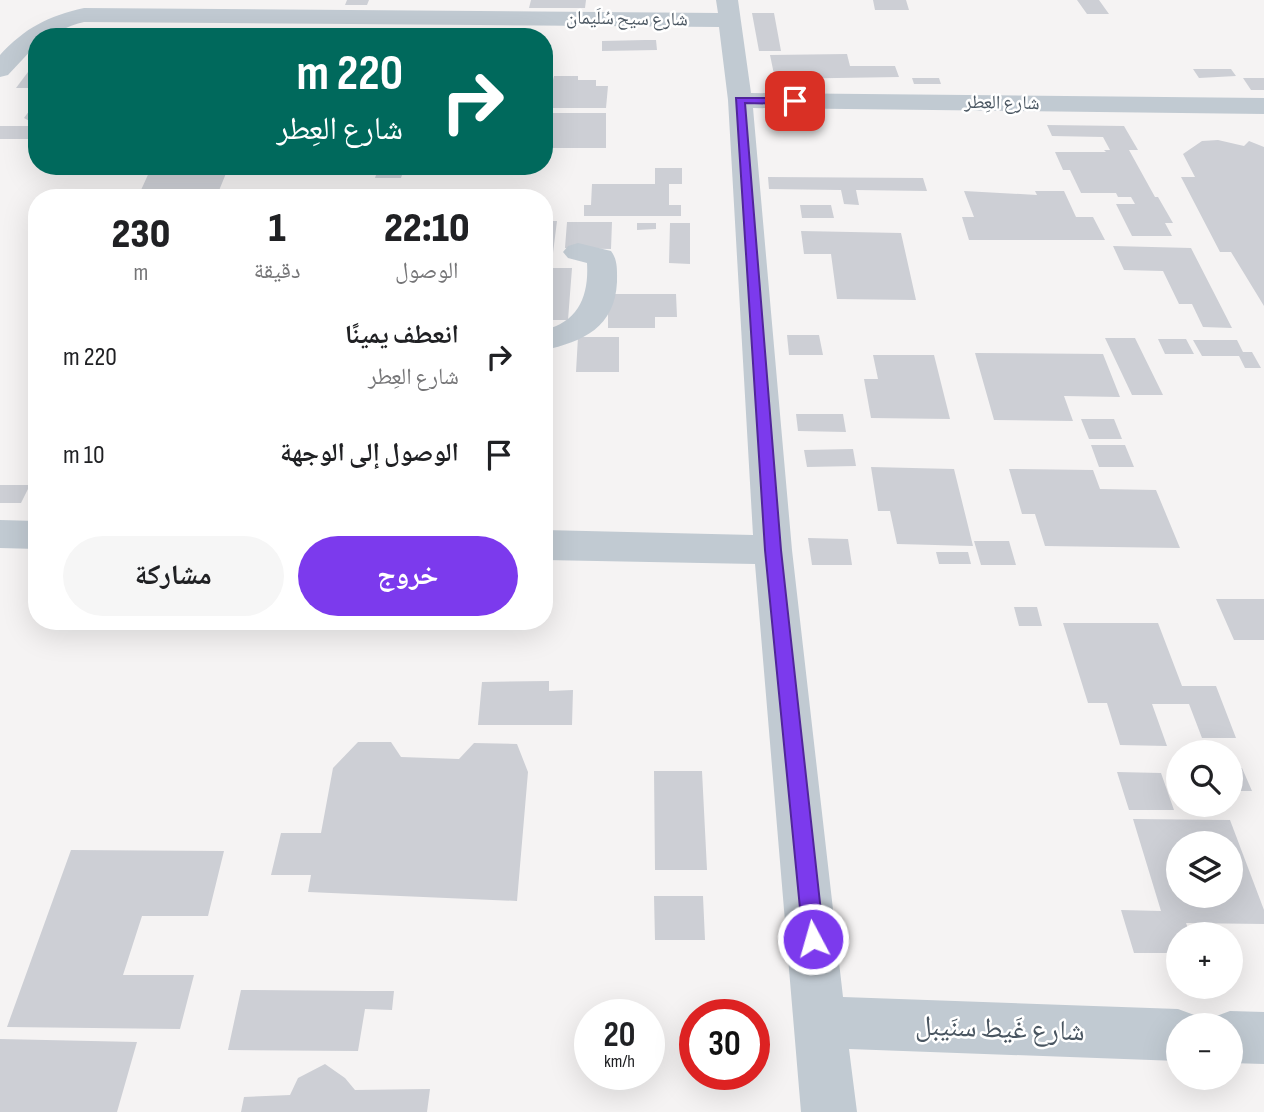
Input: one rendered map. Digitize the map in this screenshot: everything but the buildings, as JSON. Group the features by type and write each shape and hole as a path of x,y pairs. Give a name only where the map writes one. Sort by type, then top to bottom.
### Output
{"street":[{"name":"شارع سيح سُلَيمان","path":"41,28 69,17 96,14 728,10"},
{"path":"728,10 740,100 773,550 829,1112"},
{"name":"شارع سيح سُلَيمان","path":"0,70 28,38"},
{"name":"شارع العِطر","path":"740,100 1264,107"},
{"path":"553,338 564,336 591,318 600,299 601,257 578,252"},
{"path":"0,534 28,535"},
{"path":"553,545 773,550"},
{"name":"شارع غَيط سنَيبل","path":"822,1022 1166,1035"},
{"path":"1243,1037 1264,1038"}],"route":[{"path":"795,101 740,100 773,550 813,939"}]}
